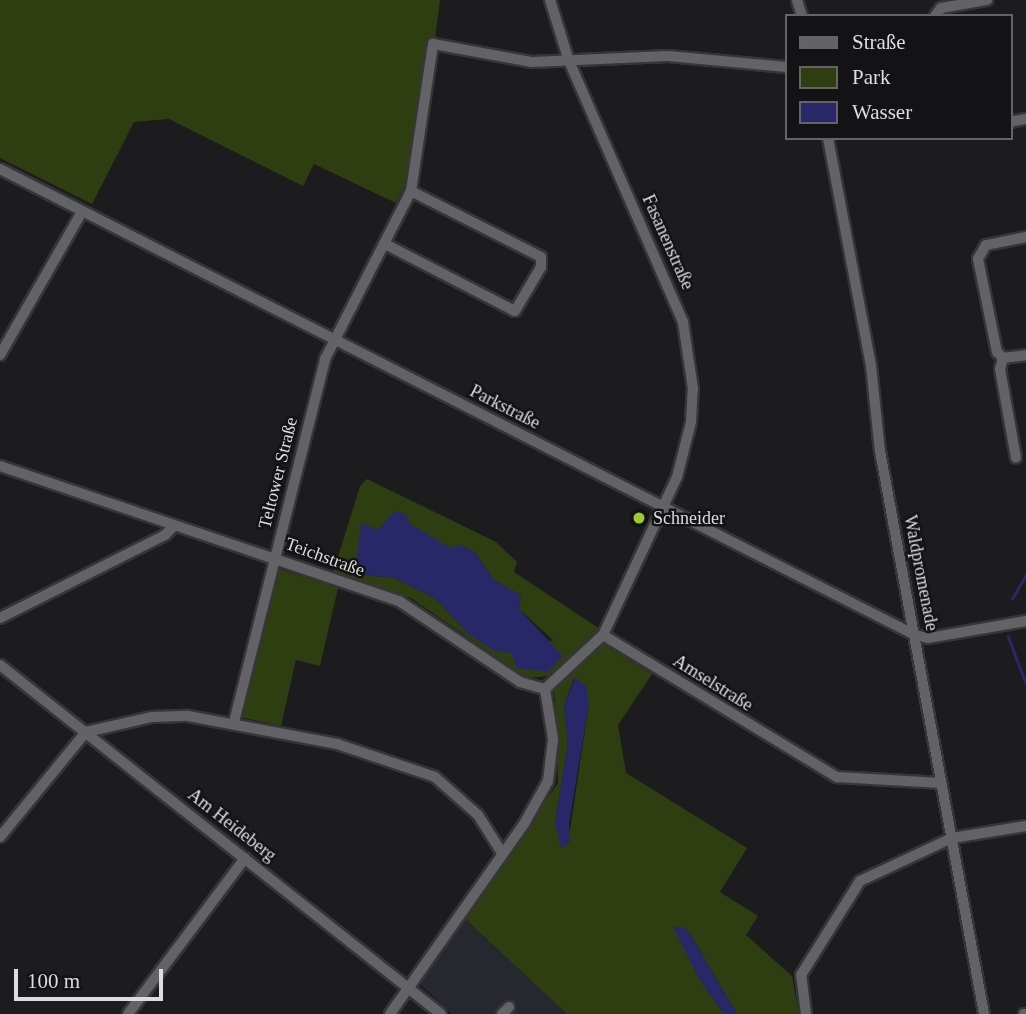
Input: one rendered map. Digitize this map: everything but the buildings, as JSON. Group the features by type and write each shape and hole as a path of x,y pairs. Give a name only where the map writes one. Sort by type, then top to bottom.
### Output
{"street":[{"name":"Fasanenstraße","path":"550,0 569,61 678,308 688,340 691,422 681,465 663,507"},
{"path":"936,14 941,8 987,0"},
{"name":"Teltower Straße","path":"234,722 334,340 411,191 433,44 505,59 569,61"},
{"path":"569,61 668,56 785,67"},
{"name":"Waldpromenade","path":"828,140 984,1014"},
{"name":"Parkstraße","path":"0,169 915,635 928,638 1026,621"},
{"path":"385,244 515,311 520,310 543,263 541,257 411,191"},
{"path":"0,355 82,212"},
{"path":"1003,358 997,352 980,249 1026,237"},
{"path":"1003,358 1026,355"},
{"path":"1003,358 1000,369 1016,458"},
{"name":"Teichstraße","path":"0,466 407,604 520,682 545,689"},
{"path":"390,1014 537,805 552,768 551,719 545,689 603,635 663,507"},
{"path":"0,618 165,535 174,526"},
{"name":"Amselstraße","path":"603,635 836,777 942,783"},
{"name":"Am Heideberg","path":"0,665 410,986 441,1014"},
{"path":"0,838 86,732 156,717 234,722 337,744 435,777 478,815 502,853"},
{"path":"806,1014 801,975 853,888 912,854 952,838 1026,826"},
{"path":"128,1014 245,858"}],"shaded area":[{"path":"464,918 567,1014 452,1014 419,983"}],"green space":[{"path":"0,0 440,0 416,189 405,185 396,203 314,164 303,186 169,119 134,122 92,204 0,158"},
{"path":"367,479 496,542 517,562 514,572 600,629 595,639 652,674 618,725 626,773 747,848 720,892 758,916 746,935 792,976 799,1014 737,1014 690,934 683,927 674,927 700,980 724,1014 567,1014 464,918 558,783 555,697 548,676 527,678 411,598 333,573 360,486","holes":["362,524 378,530 409,524 453,550 474,551 493,579 521,596 519,609 553,640 511,653 470,635 435,598 394,578 355,574","574,678 589,703 570,830 558,833 555,823 568,744 564,706"]},
{"path":"279,569 338,588 320,666 296,660 281,726 240,717"}],"water":[{"path":"394,511 406,514 410,524 453,549 458,544 474,551 493,579 521,596 519,609 563,656 548,672 517,668 511,653 495,651 470,635 435,598 394,578 355,574 361,523 378,530"},
{"path":"575,678 586,686 589,703 569,823 570,843 561,848 555,823 568,744 564,706"},
{"path":"673,927 683,927 690,934 737,1014 724,1014 700,980"}],"waterway":[{"path":"1012,599 1026,575"},
{"path":"1008,636 1026,683"}],"place":[{"name":"Schneider","path":"639,518"}]}
